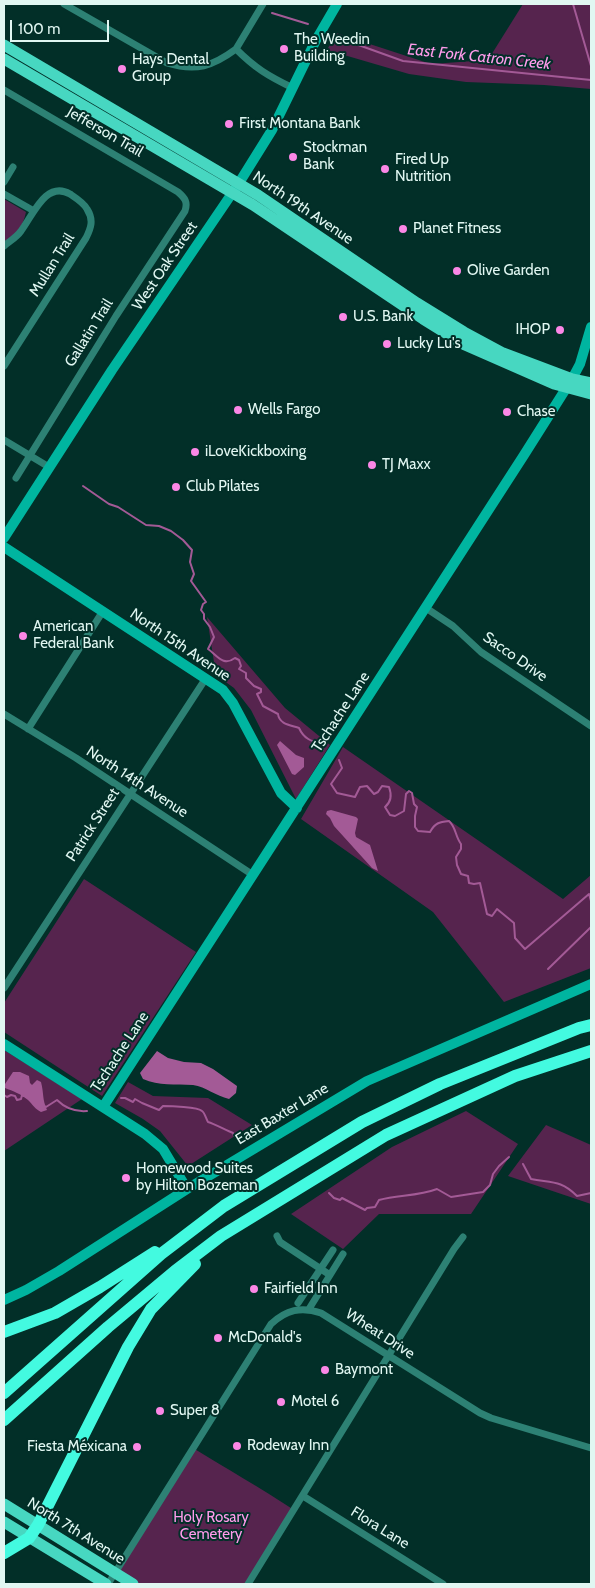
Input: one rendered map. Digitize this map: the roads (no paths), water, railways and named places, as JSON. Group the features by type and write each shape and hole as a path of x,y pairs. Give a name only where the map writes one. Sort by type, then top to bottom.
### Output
{"highway":[{"path":"4,1332 55,1313 100,1287 224,1206 362,1122 440,1084 579,1028 591,1025"},
{"path":"4,1420 108,1327 175,1271 221,1236 386,1135 515,1076 591,1051"},
{"path":"4,1553 29,1538 38,1525 128,1347 151,1309 193,1266 273,1205"},
{"path":"4,1393 161,1254 224,1206"}],"main road":[{"name":"North 19th Avenue","path":"4,45 239,184 417,303 464,332 591,394"},
{"name":"North 19th Avenue","path":"4,59 252,205 415,314 465,345 569,383 591,383"},
{"name":"North 7th Avenue","path":"4,1504 132,1584"},
{"name":"North 7th Avenue","path":"4,1522 107,1584"}],"street":[{"path":"64,4 167,63 180,67 194,68 220,61 236,49 264,4"},
{"name":"West Oak Street","path":"4,538 49,467 239,184 272,130 316,40 337,4"},
{"path":"236,49 267,76 293,88"},
{"name":"Jefferson Trail","path":"4,90 171,187 185,198 187,204"},
{"path":"4,182 13,167"},
{"name":"Mullan Trail","path":"4,246 20,232 45,197 53,191 63,190 74,196 86,207 92,219 92,226 79,250 4,363"},
{"path":"4,194 34,211"},
{"name":"Gallatin Trail","path":"16,478 116,316 185,211 187,204"},
{"name":"Tschache Lane","path":"103,1107 426,608 569,383 580,364 591,327"},
{"path":"4,440 49,467"},
{"name":"North 15th Avenue","path":"4,547 223,690 233,703 281,792 297,808"},
{"name":"Sacco Drive","path":"426,608 453,626 481,652 591,726"},
{"path":"28,728 104,611"},
{"name":"Patrick Street","path":"4,988 206,678"},
{"name":"North 14th Avenue","path":"4,714 253,875"},
{"name":"East Baxter Lane","path":"4,1300 26,1290 51,1275 187,1189 367,1081 591,984"},
{"path":"4,1044 145,1134 163,1149 187,1189"},
{"path":"277,1236 280,1242 330,1275"},
{"path":"248,1584 454,1248 463,1237"},
{"path":"298,1303 333,1250"},
{"path":"107,1584 271,1324 278,1317 290,1311 309,1309 343,1254"},
{"name":"Wheat Drive","path":"309,1309 321,1313 486,1416 591,1448"},
{"name":"Flora Lane","path":"303,1496 443,1584"}],"waterway":[{"path":"573,4 591,66"},
{"name":"East Fork Catron Creek","path":"272,13 308,24"},
{"name":"East Fork Catron Creek","path":"339,38 403,61 591,80"},
{"path":"83,486 109,504 118,507 146,525 159,526 171,531 183,540 192,550 190,562 194,574 191,581 206,602 201,610 214,637 208,649 224,661 235,658 239,660 241,666 239,669 246,673 246,678 254,686 261,689 261,692 257,694 263,706 278,714 283,722 299,728 308,739 322,744 323,750"},
{"path":"339,760 342,768 331,784 337,793 355,797 360,787 367,786 374,794 382,786 389,787 390,798 389,803 385,807 390,815 395,816 404,811 406,794 409,791 412,793 414,804 417,807 415,827 418,831 430,832 438,824 449,821 461,844 461,849 456,857 461,874 468,876 469,883 480,883 487,914 492,916 497,909 514,923 515,938 525,949 589,894 591,901"},
{"path":"548,969 591,927"},
{"path":"4,1095 7,1097 15,1096 17,1100 21,1099 22,1095 24,1096"},
{"path":"121,1098 133,1102 135,1099 159,1110 163,1106 184,1107 202,1111 208,1122 233,1133 234,1136"},
{"path":"44,1106 46,1107 57,1100 70,1109 87,1111"},
{"path":"329,1193 334,1198 340,1200 342,1198 365,1210 375,1207 379,1200 437,1189 451,1197 483,1192 490,1185 493,1174 509,1157"},
{"path":"523,1164 531,1179 561,1185 577,1196 591,1193"}],"place":[{"name":"The Weedin Building","path":"284,49"},
{"name":"Hays Dental Group","path":"122,69"},
{"name":"First Montana Bank","path":"229,124"},
{"name":"Stockman Bank","path":"293,157"},
{"name":"Fired Up Nutrition","path":"385,169"},
{"name":"Planet Fitness","path":"403,229"},
{"name":"Olive Garden","path":"457,271"},
{"name":"U.S. Bank","path":"343,317"},
{"name":"IHOP","path":"560,330"},
{"name":"Lucky Lu's","path":"387,344"},
{"name":"Wells Fargo","path":"238,410"},
{"name":"Chase","path":"507,412"},
{"name":"iLoveKickboxing","path":"195,452"},
{"name":"TJ Maxx","path":"372,465"},
{"name":"Club Pilates","path":"176,487"},
{"name":"American Federal Bank","path":"23,636"},
{"name":"Homewood Suites by Hilton Bozeman","path":"126,1178"},
{"name":"Fairfield Inn","path":"254,1289"},
{"name":"McDonald's","path":"218,1338"},
{"name":"Baymont","path":"325,1370"},
{"name":"Motel 6","path":"281,1402"},
{"name":"Super 8","path":"160,1411"},
{"name":"Rodeway Inn","path":"237,1446"},
{"name":"Fiesta Méxicana","path":"137,1447"}],"park label":[{"name":"Holy Rosary Cemetery","path":"211,1526"}]}
